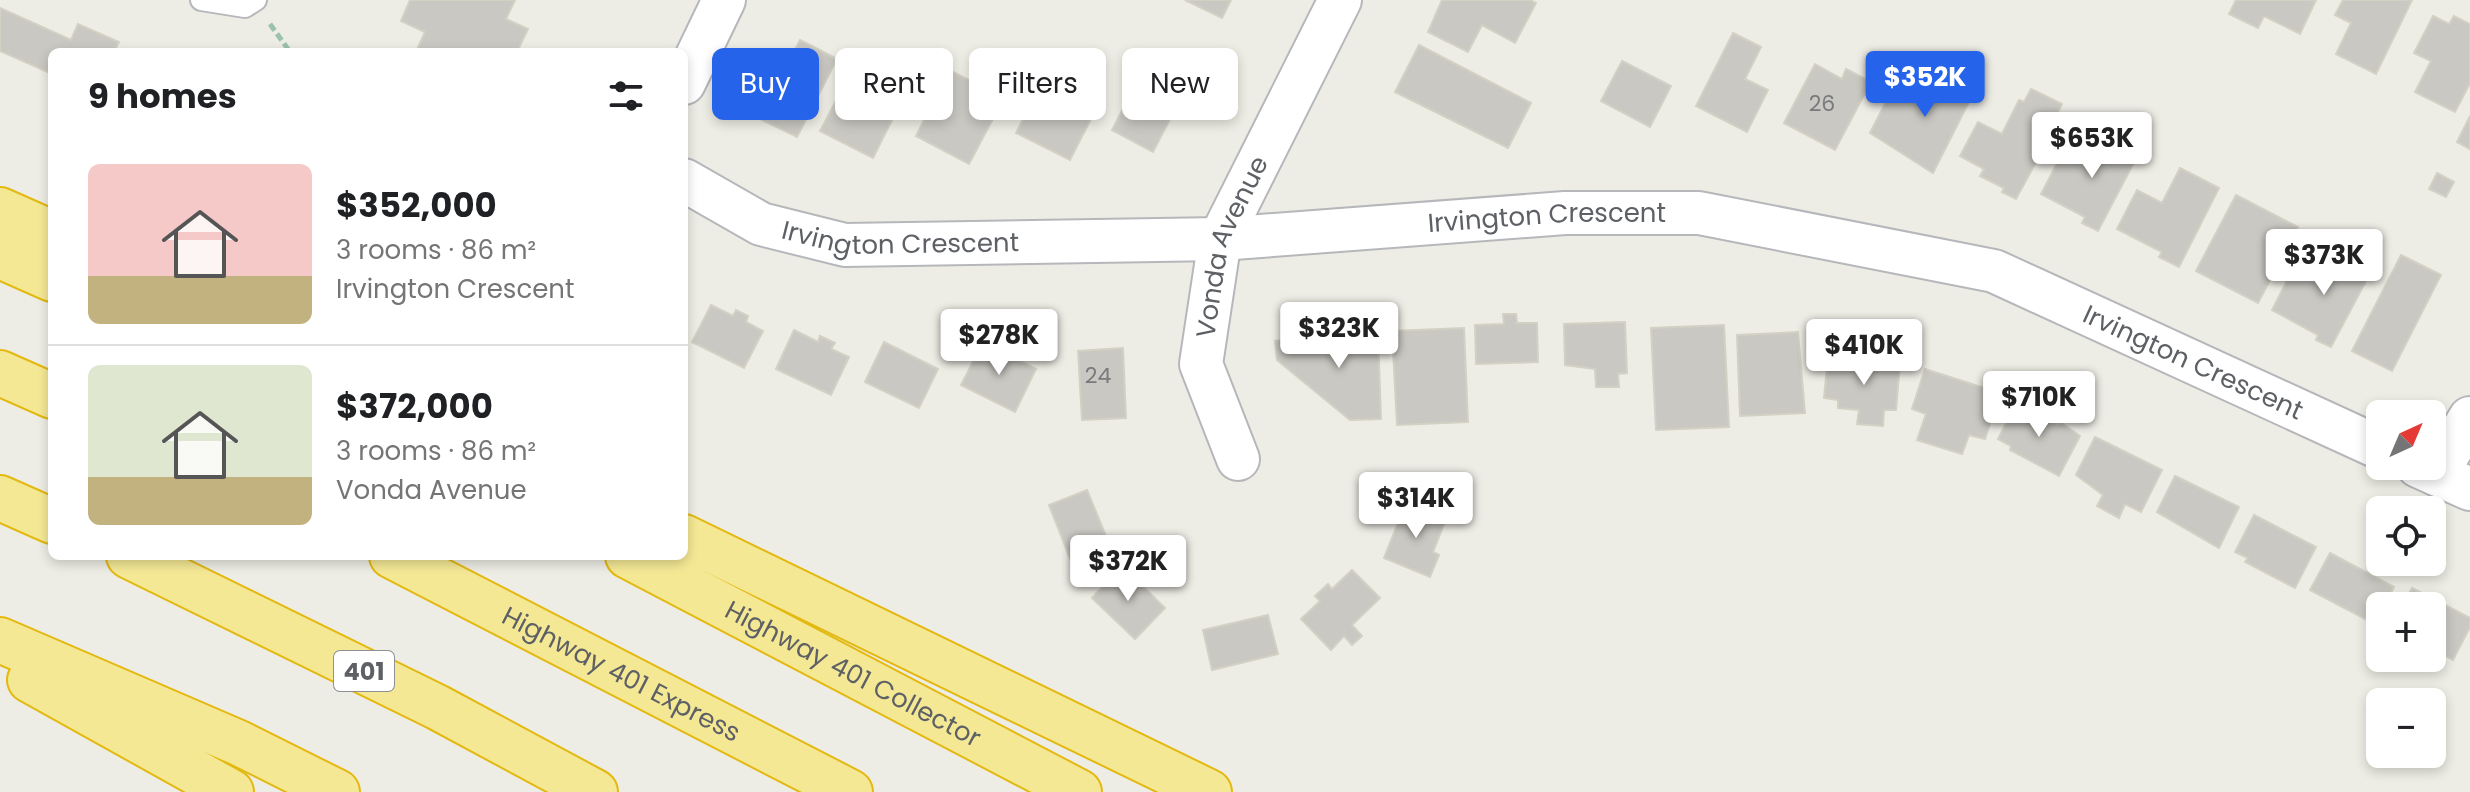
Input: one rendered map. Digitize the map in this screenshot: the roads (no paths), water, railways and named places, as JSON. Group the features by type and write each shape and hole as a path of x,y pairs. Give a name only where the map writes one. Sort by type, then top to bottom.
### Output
{"highway":[{"path":"0,210 48,231"},
{"path":"0,256 48,277"},
{"path":"0,373 48,394"},
{"path":"0,498 48,519"},
{"path":"688,539 1209,792"},
{"name":"401","path":"137,560 437,707 595,792"},
{"name":"Highway 401 Express","path":"400,560 850,792"},
{"name":"Highway 401 Collector","path":"636,560 1079,792"},
{"path":"0,640 239,743 337,792"},
{"path":"0,663 231,792"}],"street":[{"path":"688,75 724,0"},
{"name":"Vonda Avenue","path":"1238,459 1201,364 1220,239 1340,0"},
{"name":"Irvington Crescent","path":"688,182 761,224 845,245 1220,239 1565,213 1699,213 1994,271 2366,442"},
{"path":"2446,466 2470,418"}],"lane":[{"path":"201,0 245,7 256,0"}]}
